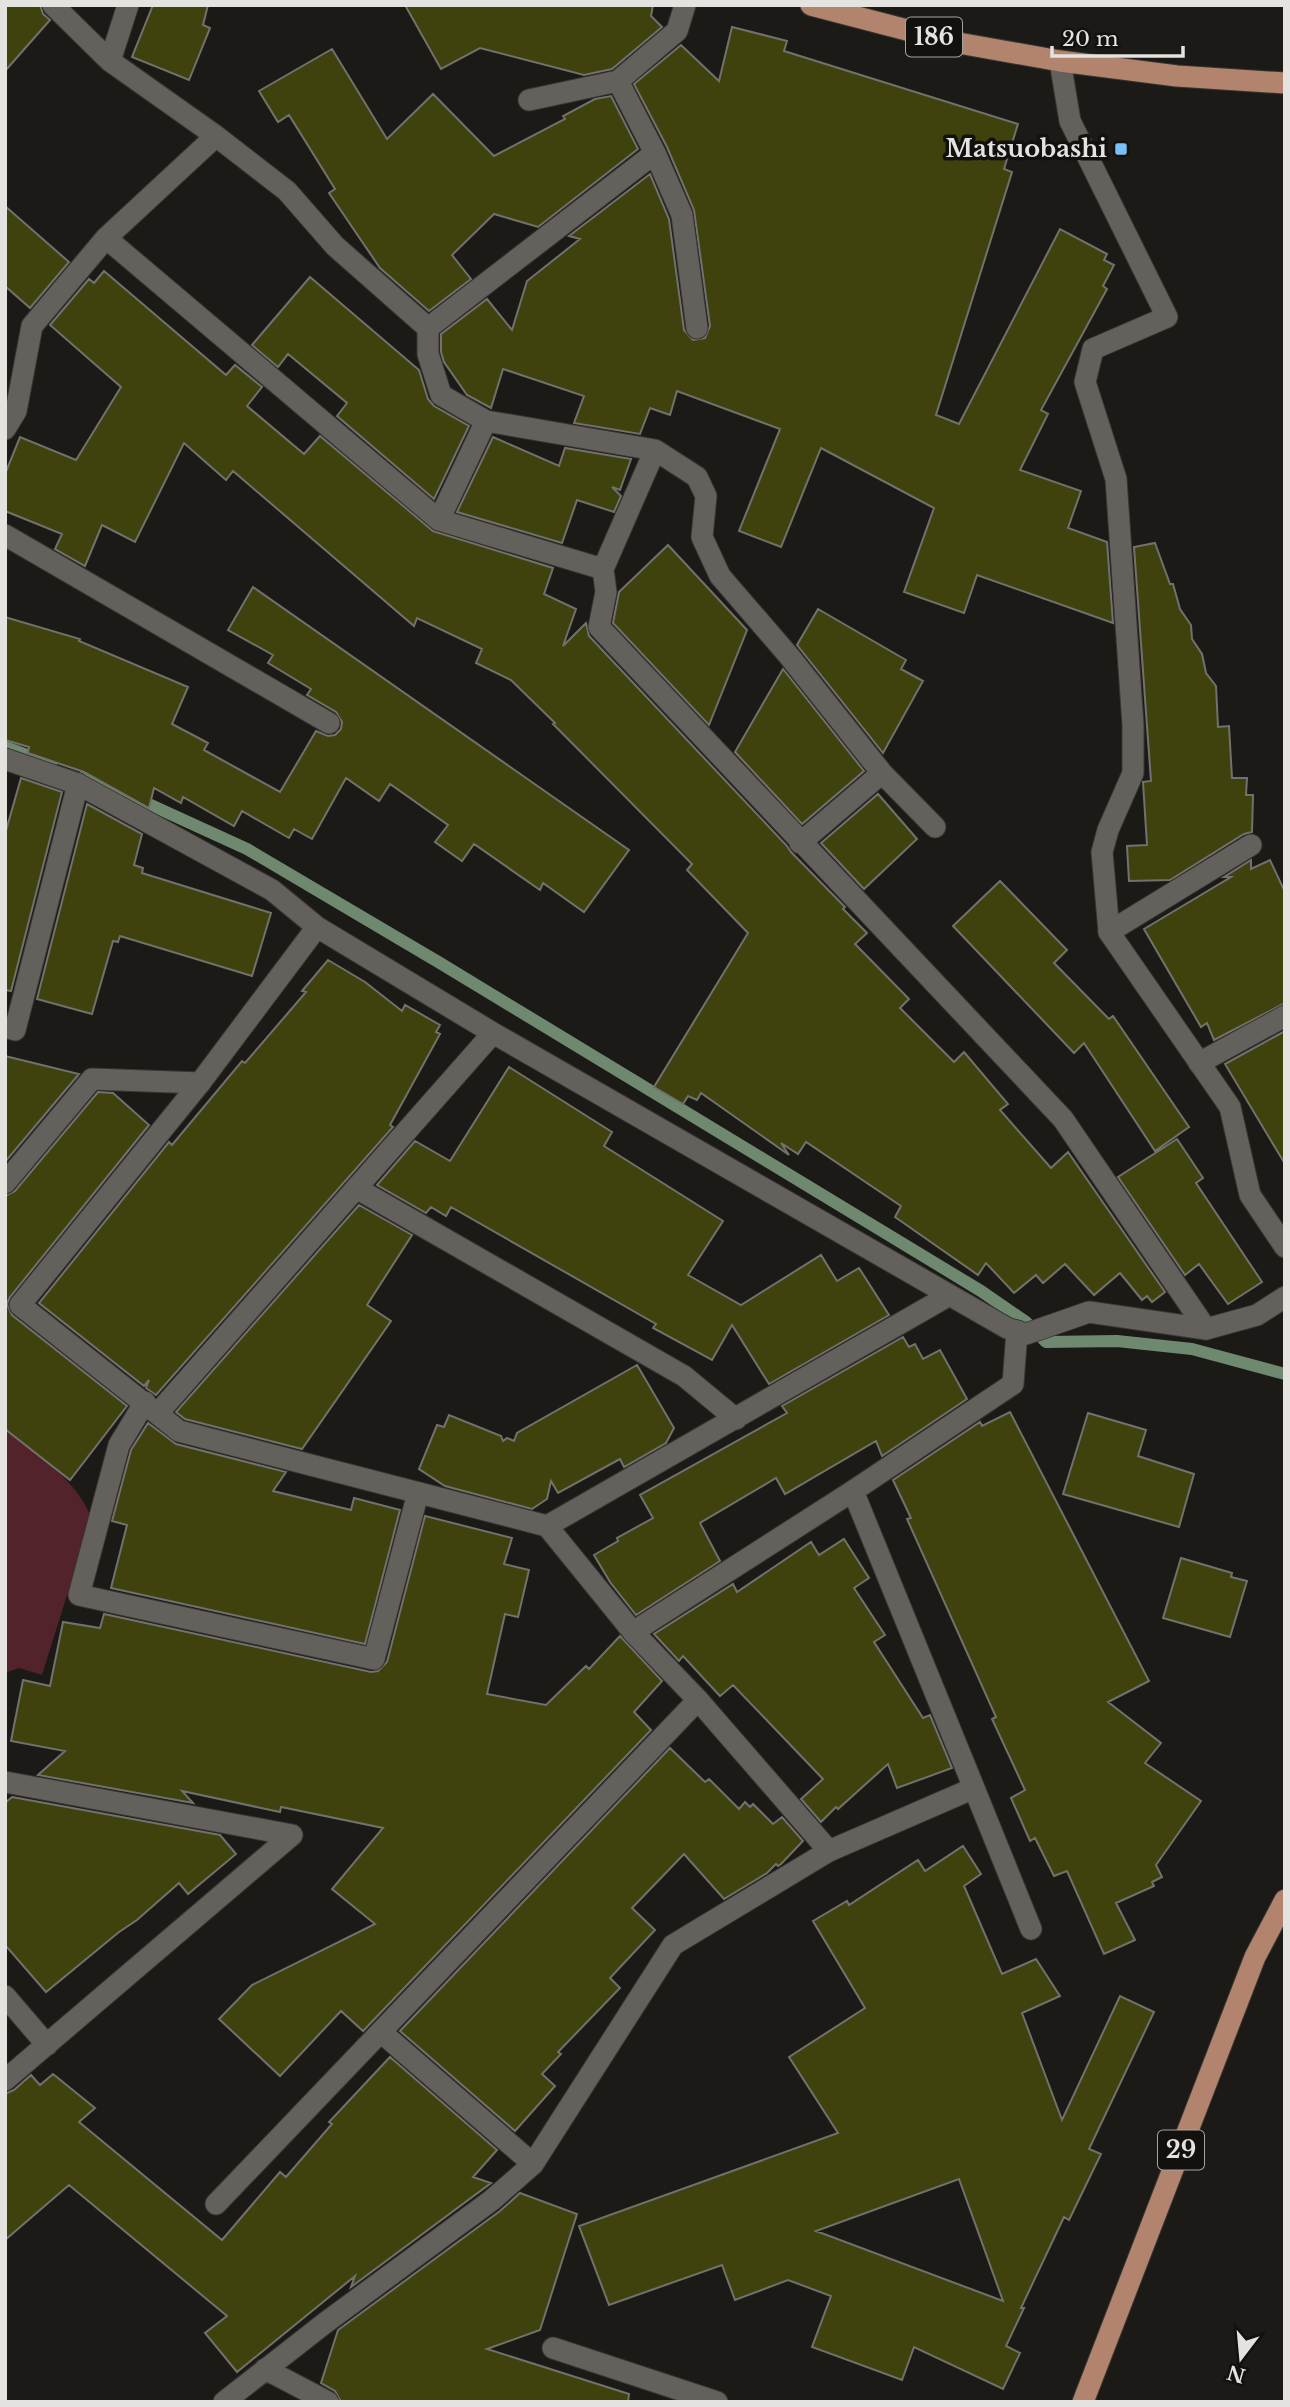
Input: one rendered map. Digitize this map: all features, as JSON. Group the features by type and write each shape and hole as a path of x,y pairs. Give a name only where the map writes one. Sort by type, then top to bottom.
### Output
{"main road":[{"name":"186","path":"811,5 953,41 1060,61 1177,76 1285,83"},
{"name":"29","path":"1083,2402 1255,1957 1285,1900"}],"street":[{"path":"53,5 110,61 216,136 287,191 335,246 428,328 428,354 441,396 486,421 655,450 697,477 706,496 702,537 720,576 789,656 881,773 935,827"},
{"path":"110,61 128,5"},
{"path":"529,100 618,81 677,31 685,5"},
{"path":"1060,61 1070,121 1167,317 1093,349 1085,382 1116,479 1133,725 1133,773 1108,830 1102,852 1109,932 1230,1107 1250,1195 1285,1247"},
{"path":"618,81 681,215 697,328"},
{"path":"5,429 16,411 32,327 106,238 216,136"},
{"path":"428,328 654,153"},
{"path":"106,238 439,520 603,569"},
{"path":"439,520 486,421"},
{"path":"655,450 603,569 606,592 599,627 1063,1119 1206,1329"},
{"path":"5,535 329,723"},
{"path":"5,759 78,784 272,890 317,927 493,1034 1007,1328 1026,1334 1089,1312 1206,1329 1257,1315 1285,1297"},
{"path":"800,843 881,773"},
{"path":"5,1027 15,1030 78,784"},
{"path":"1109,932 1251,845"},
{"path":"317,927 200,1083 20,1305 179,1431 547,1526 633,1632 698,1700 829,1851"},
{"path":"1199,1063 1285,1016"},
{"path":"418,1493 374,1659 79,1595 119,1445 151,1407 356,1188 493,1034"},
{"path":"5,1183 92,1079 200,1083"},
{"path":"356,1188 684,1376 736,1419"},
{"path":"547,1526 948,1296"},
{"path":"633,1632 853,1491 1013,1384 1017,1331"},
{"path":"853,1491 1031,1929"},
{"path":"216,2203 698,1700"},
{"path":"5,1782 292,1835 5,2080"},
{"path":"224,2402 492,2200 533,2164 673,1945 829,1851 974,1788"},
{"path":"5,1996 47,2045"},
{"path":"381,2032 533,2164"},
{"path":"553,2348 717,2402"},
{"path":"265,2369 328,2402"}],"shaded area":[{"path":"5,1429 66,1480 85,1504 91,1518 42,1675 19,1668 5,1673"}],"building":[{"path":"5,5 40,5 43,14 50,20 5,71"},
{"path":"153,5 208,5 203,25 210,28 189,80 132,57"},
{"path":"405,5 653,5 651,16 662,27 612,69 584,75 480,48 441,69"},
{"path":"732,27 787,41 784,51 1018,124 1004,169 1012,172 936,415 959,424 1060,229 1107,254 1104,260 1114,265 1103,286 1107,289 1041,410 1048,414 1020,470 1081,491 1068,528 1107,542 1113,623 977,575 964,613 904,592 934,508 821,448 781,547 739,531 780,429 677,391 670,415 650,408 640,434 574,423 584,396 503,369 491,408 467,395 444,362 441,334 487,299 512,330 527,281 580,239 569,236 650,174 669,219 684,330 693,340 705,338 710,326 694,210 667,147 634,84 681,45 719,81"},
{"path":"332,49 387,139 433,94 494,156 565,119 563,116 595,99 611,96 638,149 538,227 494,214 452,255 471,279 429,311 380,268 329,193 335,189 289,115 278,122 259,91"},
{"path":"5,206 69,262 30,308 5,286"},
{"path":"104,271 226,375 235,365 262,387 247,406 304,454 320,436 433,531 553,568 544,594 576,609 563,646 586,623 589,636 867,933 855,944 909,999 900,1008 954,1062 964,1052 1008,1104 1000,1110 1051,1168 1068,1152 1165,1292 1152,1302 1147,1296 1142,1300 1120,1273 1094,1295 1065,1264 1043,1283 1036,1275 1014,1293 986,1263 978,1275 895,1217 901,1206 806,1142 798,1154 781,1143 789,1155 701,1093 697,1100 688,1096 683,1104 654,1087 748,933 687,870 692,864 553,724 555,723 511,680 476,663 482,649 417,618 414,626 233,471 226,480 184,443 135,542 102,525 85,566 55,549 62,534 5,511 5,474 20,437 76,460 121,387 50,325 89,279 94,283"},
{"path":"310,277 419,370 428,399 434,406 469,426 434,499 337,416 347,403 288,354 278,367 252,345"},
{"path":"493,437 559,466 565,448 631,459 620,490 612,487 621,496 614,512 577,500 562,543 457,512"},
{"path":"1155,543 1170,584 1173,584 1180,609 1191,625 1192,639 1202,654 1206,673 1216,686 1218,727 1229,726 1232,778 1247,778 1246,795 1253,795 1252,832 1244,834 1170,880 1129,881 1127,846 1147,845 1143,782 1151,781 1134,547"},
{"path":"668,545 747,630 709,725 613,623 619,592"},
{"path":"253,587 629,850 584,912 543,883 540,890 474,844 462,861 435,842 448,825 390,784 379,801 346,778 312,839 294,829 289,838 242,811 234,826 183,797 181,803 154,788 149,808 84,772 28,753 29,747 5,740 5,617 80,639 79,641 188,687 172,724 208,743 204,750 280,792 316,731 328,736 335,735 341,729 342,722 336,712 307,695 311,689 268,663 273,655 228,630"},
{"path":"818,609 906,660 901,669 923,681 883,753 797,645"},
{"path":"783,669 864,771 802,824 735,752"},
{"path":"21,778 62,792 11,991 5,990 5,834"},
{"path":"878,794 917,839 864,889 821,843"},
{"path":"87,804 142,834 134,865 143,868 142,873 271,913 252,976 120,936 118,942 113,941 92,1014 37,999"},
{"path":"1251,860 1251,869 1270,860 1285,892 1285,1003 1214,1040 1207,1023 1201,1027 1144,929 1231,877 1224,877"},
{"path":"1000,881 1067,950 1054,963 1109,1019 1113,1016 1189,1127 1155,1151 1084,1043 1074,1053 953,926"},
{"path":"328,960 365,982 402,1011 405,1005 440,1025 436,1032 440,1034 390,1125 393,1127 156,1395 146,1388 149,1380 144,1386 39,1303 169,1142 172,1145 242,1061 245,1063 306,992 302,991"},
{"path":"1285,1031 1285,1164 1225,1064"},
{"path":"5,1056 79,1074 5,1162"},
{"path":"509,1067 612,1132 604,1146 723,1221 688,1275 741,1305 821,1255 837,1281 859,1268 889,1315 769,1384 732,1325 712,1360 653,1328 656,1324 451,1207 446,1216 431,1207 426,1213 377,1185 415,1141 450,1161"},
{"path":"98,1092 113,1093 149,1125 7,1304 12,1315 127,1406 70,1480 5,1429 5,1196 15,1191"},
{"path":"1177,1139 1203,1178 1196,1183 1262,1282 1228,1304 1199,1264 1185,1275 1118,1177"},
{"path":"359,1205 412,1235 367,1305 391,1321 302,1449 185,1419 176,1412"},
{"path":"903,1337 909,1347 915,1344 923,1359 940,1350 967,1399 882,1456 876,1441 785,1494 776,1478 700,1523 720,1561 636,1615 610,1582 594,1555 618,1541 617,1538 653,1518 640,1495 787,1413 782,1406"},
{"path":"637,1365 674,1428 666,1443 624,1467 620,1459 558,1493 551,1481 547,1499 532,1509 445,1486 419,1469 437,1425 444,1427 449,1415 501,1436 503,1441 507,1438 514,1441 517,1433"},
{"path":"1010,1412 1149,1681 1108,1702 1161,1743 1145,1763 1201,1801 1156,1865 1162,1877 1152,1882 1154,1886 1116,1903 1135,1940 1104,1954 1067,1871 1054,1876 1035,1838 1030,1841 1011,1798 1025,1790 992,1719 996,1717 907,1519 911,1518 893,1480 980,1422 982,1426"},
{"path":"1088,1413 1146,1430 1138,1456 1194,1474 1179,1527 1063,1494"},
{"path":"148,1423 176,1444 286,1472 273,1491 351,1510 354,1498 400,1510 365,1644 111,1588 127,1525 112,1521 131,1450"},
{"path":"425,1516 512,1538 504,1564 529,1570 518,1617 505,1614 487,1694 546,1705 586,1666 589,1669 620,1636 662,1681 634,1712 651,1730 363,2031 341,2011 280,2076 219,2019 252,1985 375,1924 332,1889 383,1828 281,1807 280,1812 182,1791 193,1803 38,1775 65,1751 11,1741 23,1680 50,1686 63,1622 100,1628 104,1614 371,1672 378,1671 387,1662"},
{"path":"844,1539 869,1578 854,1588 885,1635 874,1642 923,1718 930,1715 952,1768 897,1788 888,1764 821,1822 801,1799 823,1779 733,1685 720,1696 683,1656 679,1661 654,1634 733,1584 737,1592 811,1542 819,1555"},
{"path":"1181,1558 1232,1573 1231,1577 1247,1581 1230,1637 1163,1618"},
{"path":"670,1748 705,1782 709,1779 739,1809 745,1802 750,1807 753,1804 773,1824 782,1817 803,1841 781,1864 776,1864 767,1873 724,1899 684,1854 632,1908 655,1930 610,1978 620,1988 558,2052 561,2054 542,2074 555,2086 515,2131 400,2031"},
{"path":"12,1797 220,1835 236,1854 188,1894 179,1883 46,1992 5,1945 5,1803"},
{"path":"963,1846 981,1874 964,1886 1002,1974 1036,1959 1060,1996 1022,2013 1062,2120 1120,1996 1154,2012 1089,2149 1101,2154 1069,2220 1064,2217 1021,2308 1024,2308 1006,2346 1020,2353 1003,2389 914,2347 902,2380 812,2347 831,2296 788,2280 735,2300 722,2265 609,2305 579,2226 838,2133 789,2057 865,2008 813,1921 847,1901 849,1905 918,1860 925,1871","holes":["959,2179 1003,2301 816,2231"]},
{"path":"390,2057 497,2150 473,2177 491,2183 351,2287 355,2276 237,2372 205,2333 227,2316 69,2185 5,2240 5,2094 31,2075 40,2085 53,2074 95,2108 79,2122 222,2240 280,2172 286,2177 332,2124 329,2122"},
{"path":"520,2193 577,2214 540,2330 487,2349 629,2394 628,2402 341,2402 335,2391 321,2383 338,2330 500,2211"}],"waterway":[{"path":"5,747 51,764"},
{"path":"84,777 247,849 981,1291 1026,1322 1046,1342 1117,1341 1192,1349 1285,1374"}],"place":[{"name":"Matsuobashi","path":"1121,149"}]}
